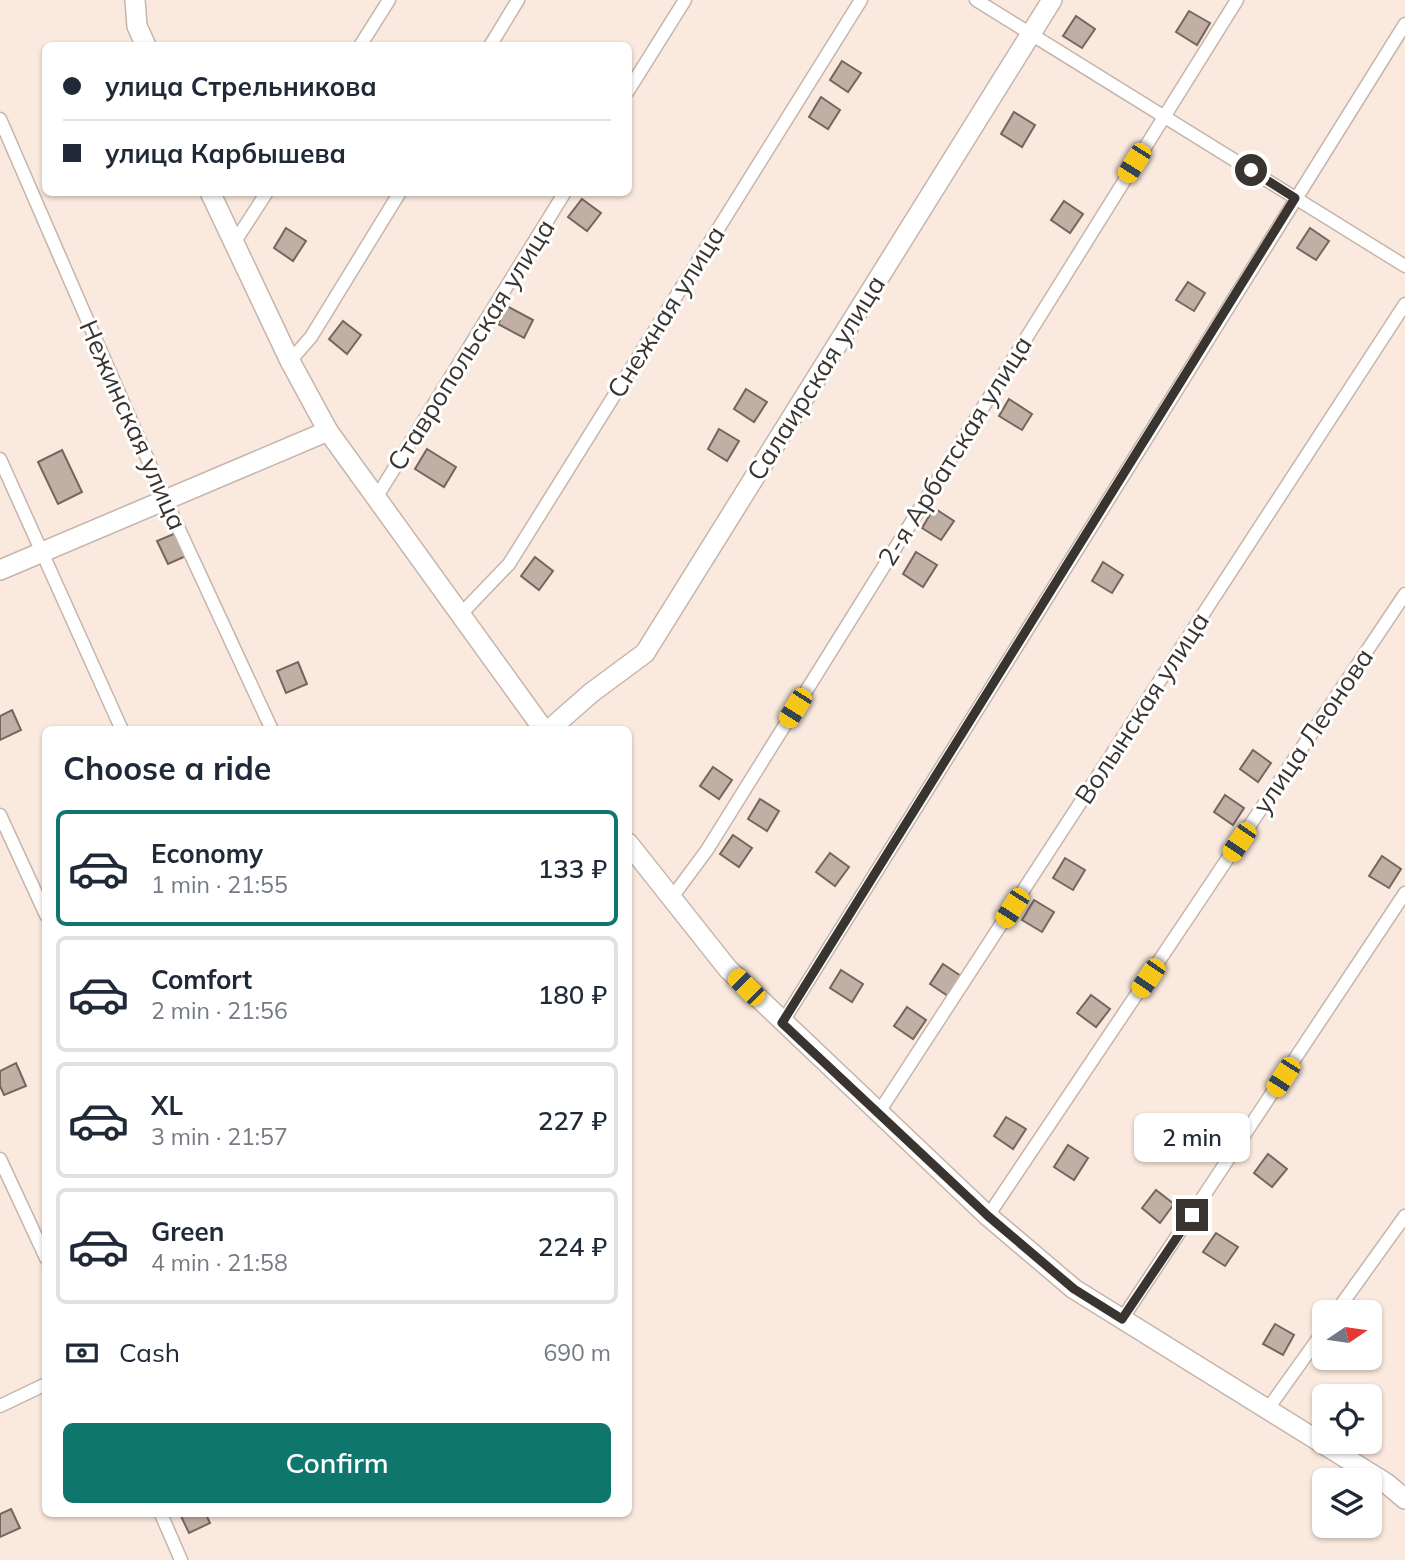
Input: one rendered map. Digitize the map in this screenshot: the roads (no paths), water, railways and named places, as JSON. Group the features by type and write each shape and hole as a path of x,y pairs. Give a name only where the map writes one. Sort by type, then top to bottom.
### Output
{"main road":[{"path":"135,0 137,26 144,42"},
{"name":"Салаирская улица","path":"552,726 645,653 1052,0"},
{"path":"212,196 290,361 328,431 460,615 544,726"},
{"path":"0,570 328,431"},
{"path":"632,848 670,900 728,969 782,1023 988,1216 1074,1289 1386,1483 1405,1499"}],"street":[{"path":"363,42 389,0"},
{"path":"492,42 518,0"},
{"path":"632,85 685,0"},
{"name":"Снежная улица","path":"460,615 509,564 861,0"},
{"path":"976,0 1405,266"},
{"name":"2-я Арбатская улица","path":"670,900 707,850 1237,0"},
{"path":"782,1023 1405,24"},
{"name":"Нежинская улица","path":"0,119 165,499 270,726"},
{"path":"234,243 264,196"},
{"path":"290,361 311,337 398,196"},
{"name":"Ставропольская улица","path":"376,498 563,196"},
{"name":"Волынская улица","path":"879,1112 1405,304"},
{"path":"0,459 120,726"},
{"name":"улица Леонова","path":"988,1216 1405,594"},
{"path":"0,815 42,906"},
{"path":"1122,1319 1405,893"},
{"path":"0,1158 42,1249"},
{"path":"1345,1300 1405,1216"},
{"path":"1267,1410 1312,1347"},
{"path":"0,1406 42,1386"},
{"path":"162,1517 181,1560"}]}
